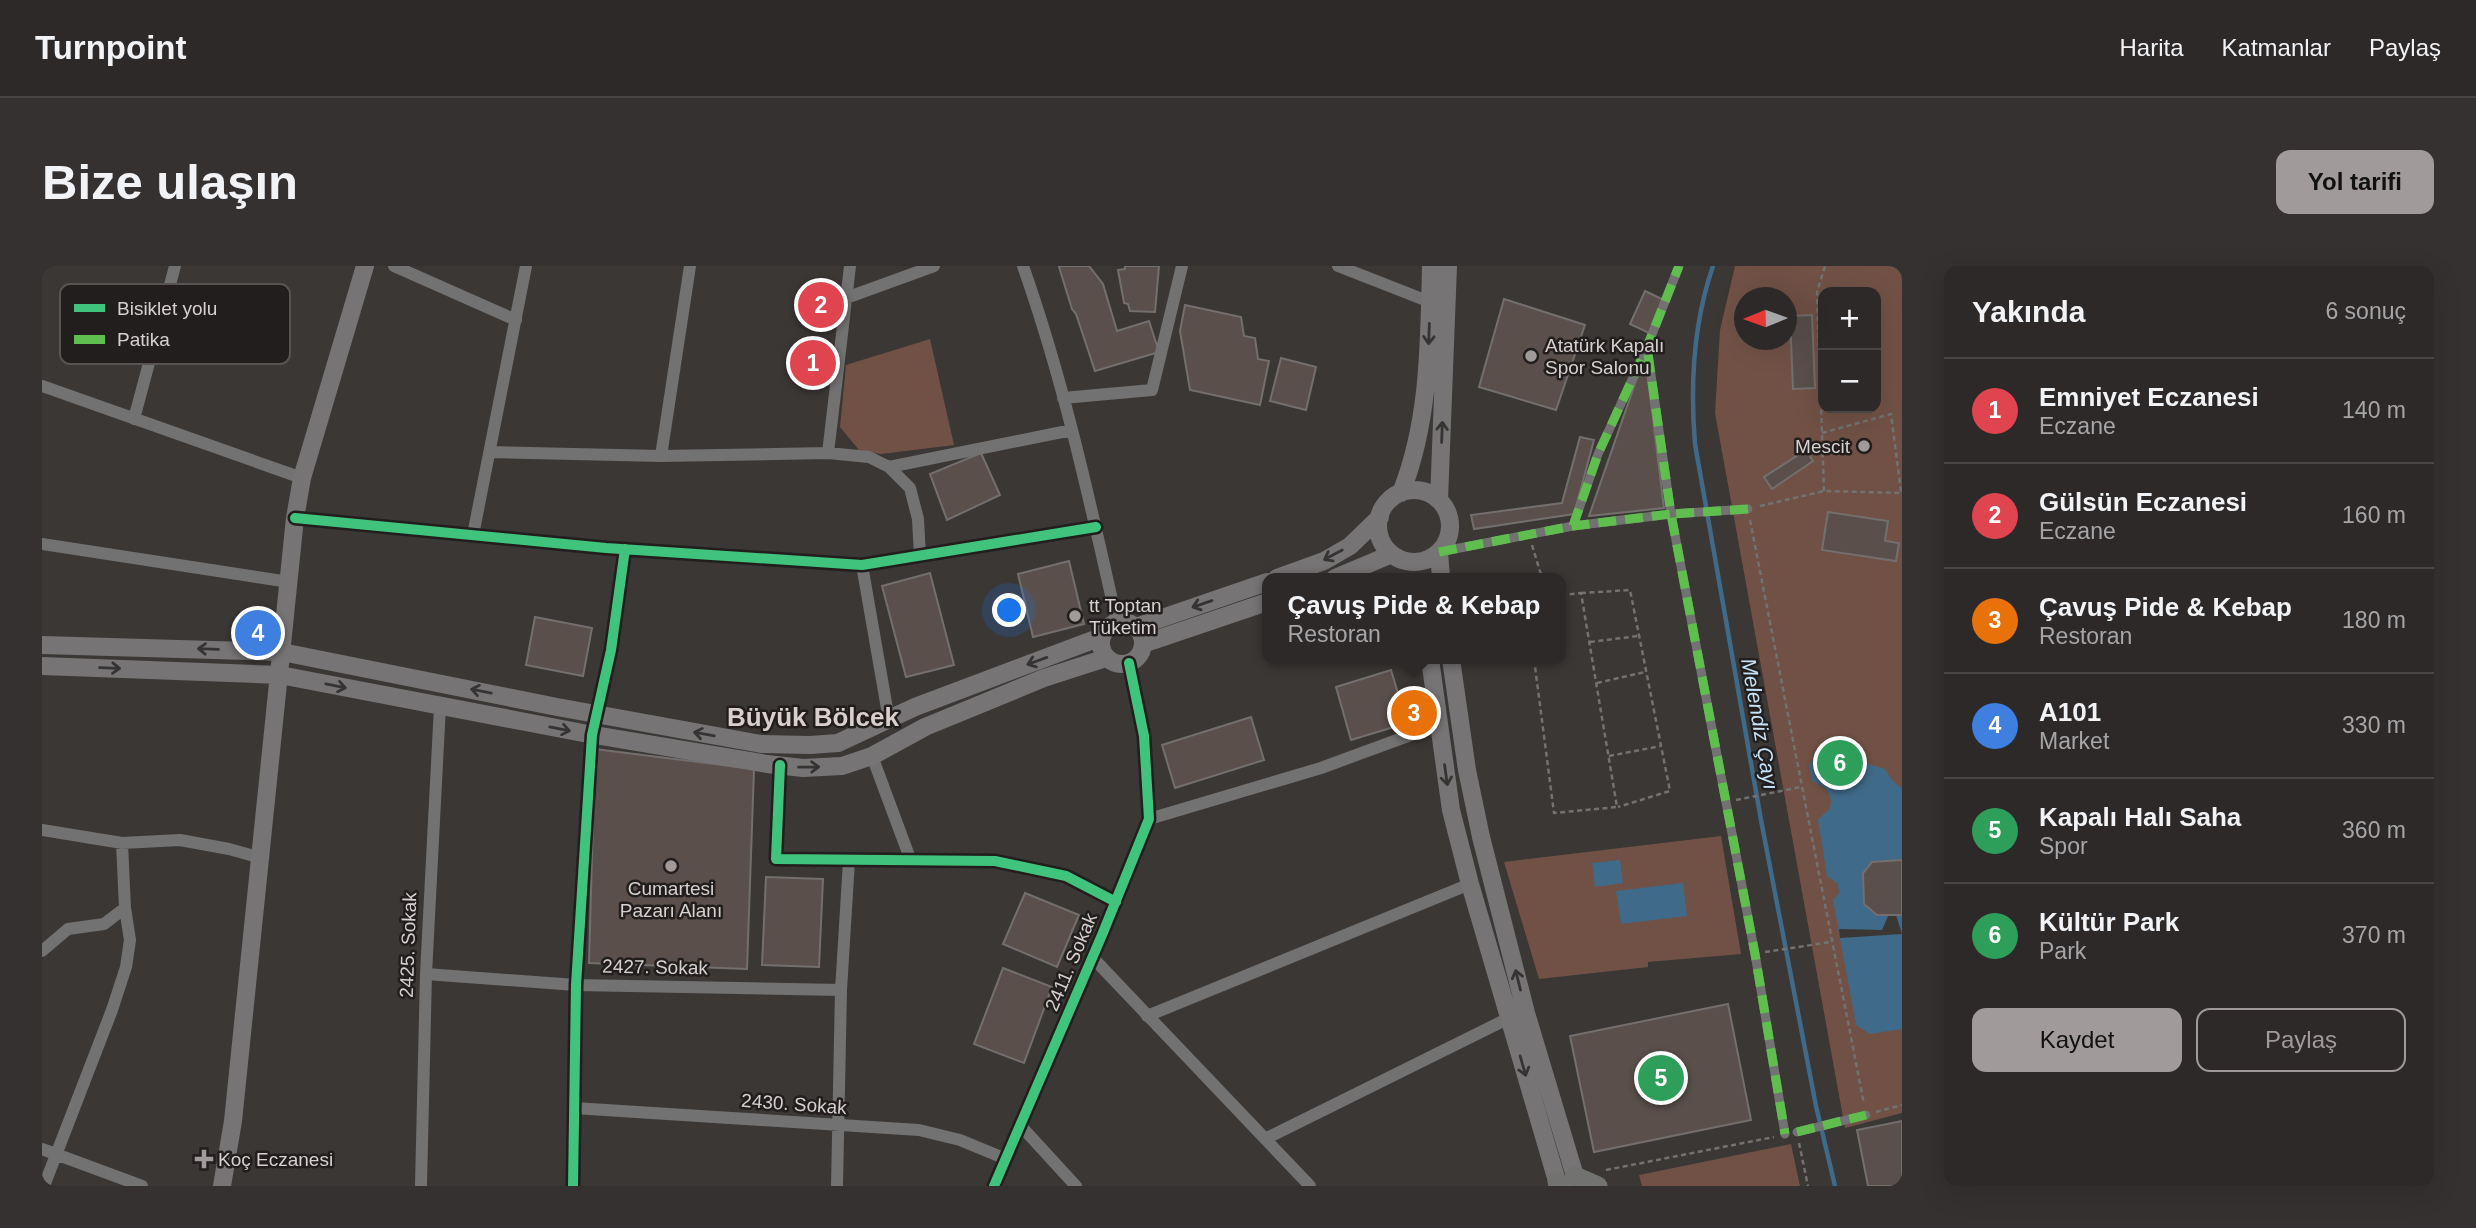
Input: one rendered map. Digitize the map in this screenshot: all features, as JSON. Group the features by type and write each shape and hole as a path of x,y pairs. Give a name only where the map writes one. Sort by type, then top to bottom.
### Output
{"highway":[{"path":"1563,1184 1598,1186"}],"main road":[{"path":"222,1186 233,1121 295,518 302,478 365,266"},
{"path":"1401,493 1423,491 1439,500 1447,510 1450,522 1449,534 1439,552 1418,570 1392,554 1382,541 1379,528 1384,507 1401,493 1413,463 1427,383 1431,266"},
{"path":"1439,500 1448,266"},
{"path":"1291,573 1324,561 1350,546 1380,517"},
{"path":"1439,552 1441,573"},
{"path":"1347,573 1392,554"},
{"path":"1140,635 1262,584"},
{"path":"1140,635 1262,603"},
{"path":"1117,622 1125,622 1140,635 1138,657 1129,663 1116,664 1101,651 1104,630 1117,622"},
{"path":"42,645 282,652 761,744 797,745 838,743 915,707 1101,637"},
{"path":"42,666 280,675 592,735 803,768 842,766 872,755 925,727 1044,678 1106,658"},
{"path":"1431,664 1451,810 1509,1018 1563,1184"},
{"path":"1452,664 1467,770 1481,837 1526,1013 1563,1184"}],"street":[{"path":"170,284 175,266"},
{"path":"394,266 516,320"},
{"path":"473,535 526,266"},
{"path":"661,456 690,266"},
{"path":"828,453 850,266"},
{"path":"846,298 934,266"},
{"path":"1023,266 1040,315 1072,430 1117,622"},
{"path":"1063,398 1152,390 1182,266"},
{"path":"1338,266 1430,302"},
{"path":"1573,526 1598,454 1647,347 1679,266"},
{"path":"1647,347 1671,514 1755,954 1785,1134"},
{"path":"134,419 149,364"},
{"path":"42,386 302,478"},
{"path":"889,467 1072,430"},
{"path":"490,452 661,456 828,453 869,457 889,467 910,488 918,519 920,555"},
{"path":"1439,552 1573,526 1671,514 1748,509"},
{"path":"295,518 625,549 862,565 1096,527"},
{"path":"42,544 289,582"},
{"path":"573,1186 576,985 592,735 611,650 625,549"},
{"path":"862,565 889,720"},
{"name":"2411. Sokak","path":"994,1186 1093,958 1149,819 1144,736 1129,663"},
{"name":"2425. Sokak","path":"421,1186 426,974 440,706"},
{"path":"1149,819 1321,768 1438,725"},
{"path":"872,755 911,861"},
{"path":"780,765 776,859 995,861 1066,876 1116,902"},
{"path":"42,830 122,843 180,840 261,858"},
{"path":"44,1186 48,1151 113,1010 126,967 130,940 125,908 122,843"},
{"path":"837,1186 841,990 849,861"},
{"path":"1147,1016 1470,884"},
{"path":"42,951 68,929 104,924 125,908"},
{"path":"1093,958 1310,1186"},
{"name":"2427. Sokak","path":"426,974 576,985 841,990"},
{"path":"1265,1139 1509,1018"},
{"name":"2430. Sokak","path":"574,1108 919,1130 960,1140 1006,1159"},
{"path":"1797,1132 1866,1115"},
{"path":"1020,1125 1076,1186"},
{"path":"48,1151 142,1186"}],"path":[{"path":"1824,491 1817,292 1825,266"},
{"path":"1822,433 1891,414 1901,492 1824,491 1748,509 1866,1115 1902,1105"},
{"path":"1529,535 1540,573"},
{"path":"1535,664 1554,813 1618,807 1670,791 1630,590 1566,595"},
{"path":"1581,593 1618,807"},
{"path":"1590,642 1639,636"},
{"path":"1597,683 1646,672"},
{"path":"1609,755 1661,746"},
{"path":"1726,802 1801,787"},
{"path":"1755,954 1832,942"},
{"path":"1797,1132 1808,1186"},
{"path":"1563,1184 1785,1134"}],"shaded area":[{"path":"1735,266 1902,266 1902,1113 1845,1128 1715,413 1720,330"},
{"path":"930,339 954,445 881,454 859,450 840,427 846,365"},
{"path":"1721,836 1741,954 1648,962 1648,967 1539,979 1504,862"},
{"path":"1791,1144 1800,1186 1642,1186 1639,1175"}],"water":[{"path":"1830,752 1885,769 1902,789 1902,860 1872,862 1863,874 1865,904 1877,915 1902,915 1902,1029 1870,1034 1856,1025 1833,900 1839,893 1838,884 1827,876 1818,820 1828,811 1831,801 1828,792 1813,782 1809,766 1817,756"},
{"path":"1620,860 1623,883 1595,887 1592,863"},
{"path":"1683,883 1687,916 1621,924 1616,891"}],"pier":[{"path":"1896,915 1902,934 1840,938 1839,929 1882,930 1888,916"}],"building":[{"path":"1089,266 1103,284 1117,331 1149,321 1159,352 1095,371 1072,309 1059,267"},
{"path":"1125,266 1159,266 1155,312 1130,311 1128,304 1124,303 1118,270 1125,269"},
{"path":"1645,291 1664,300 1649,333 1630,324"},
{"name":"Atatürk Kapalı Spor Salonu","path":"1504,299 1585,325 1556,410 1479,387"},
{"path":"1185,305 1241,317 1244,336 1255,338 1258,359 1269,361 1260,405 1190,390 1180,331"},
{"path":"1812,315 1815,388 1793,389 1791,350 1797,350 1797,316"},
{"path":"1281,358 1316,367 1306,410 1270,401"},
{"path":"1647,371 1664,508 1589,516 1639,372"},
{"path":"1580,437 1594,440 1574,514 1474,529 1471,515 1562,503"},
{"path":"1806,450 1813,461 1772,489 1764,477"},
{"path":"981,453 1000,495 947,520 930,474"},
{"path":"1828,512 1888,521 1885,541 1899,543 1896,561 1822,550"},
{"path":"1069,561 1084,624 1033,637 1018,574"},
{"path":"930,573 954,665 906,677 882,586"},
{"path":"535,617 592,628 583,676 526,665"},
{"path":"1391,670 1407,723 1351,740 1336,687"},
{"path":"1251,717 1264,760 1175,788 1162,745"},
{"name":"Cumartesi Pazarı Alanı","path":"595,749 754,769 747,969 589,963"},
{"path":"1902,860 1902,915 1877,915 1864,904 1863,873 1872,862"},
{"path":"766,877 823,879 819,967 762,965"},
{"path":"1025,893 1079,915 1057,967 1003,944"},
{"path":"1003,968 1052,987 1024,1063 974,1044"},
{"path":"1728,1004 1751,1120 1594,1152 1570,1036"},
{"path":"1902,1121 1902,1186 1868,1186 1857,1130"}],"waterway":[{"name":"Melendiz Çayı","path":"1713,266 1697,332 1693,377 1695,444 1761,820 1816,1106 1835,1186"}],"marked path":[{"path":"1573,526 1598,454 1647,347 1679,266"},
{"path":"1439,552 1573,526 1671,514 1647,347"},
{"path":"1748,509 1671,514 1755,954 1785,1134"},
{"path":"1797,1132 1866,1115"}],"cycle path":[{"path":"295,518 606,548 862,565 1096,527"},
{"path":"573,1186 576,985 592,735 611,650 625,549"},
{"path":"994,1186 1149,819 1144,736 1129,663"},
{"path":"780,765 776,859 995,861 1066,876 1116,902"}],"place":[{"name":"Gülsün Eczanesi","path":"821,305"},
{"name":"Atatürk Kapalı Spor Salonu","path":"1531,356"},
{"name":"Emniyet Eczanesi","path":"813,363"},
{"name":"Mescit","path":"1864,446"},
{"name":"tt Toptan Tüketim","path":"1075,616"},
{"name":"A101","path":"258,633"},
{"name":"Çavuş Pide & Kebap","path":"1414,713"},
{"name":"Kültür Park","path":"1840,763"},
{"name":"Cumartesi Pazarı Alanı","path":"671,866"},
{"name":"Kapalı Halı Saha","path":"1661,1078"},
{"name":"Koç Eczanesi","path":"204,1159"}],"district":[{"name":"Büyük Bölcek","path":"813,717"}]}
